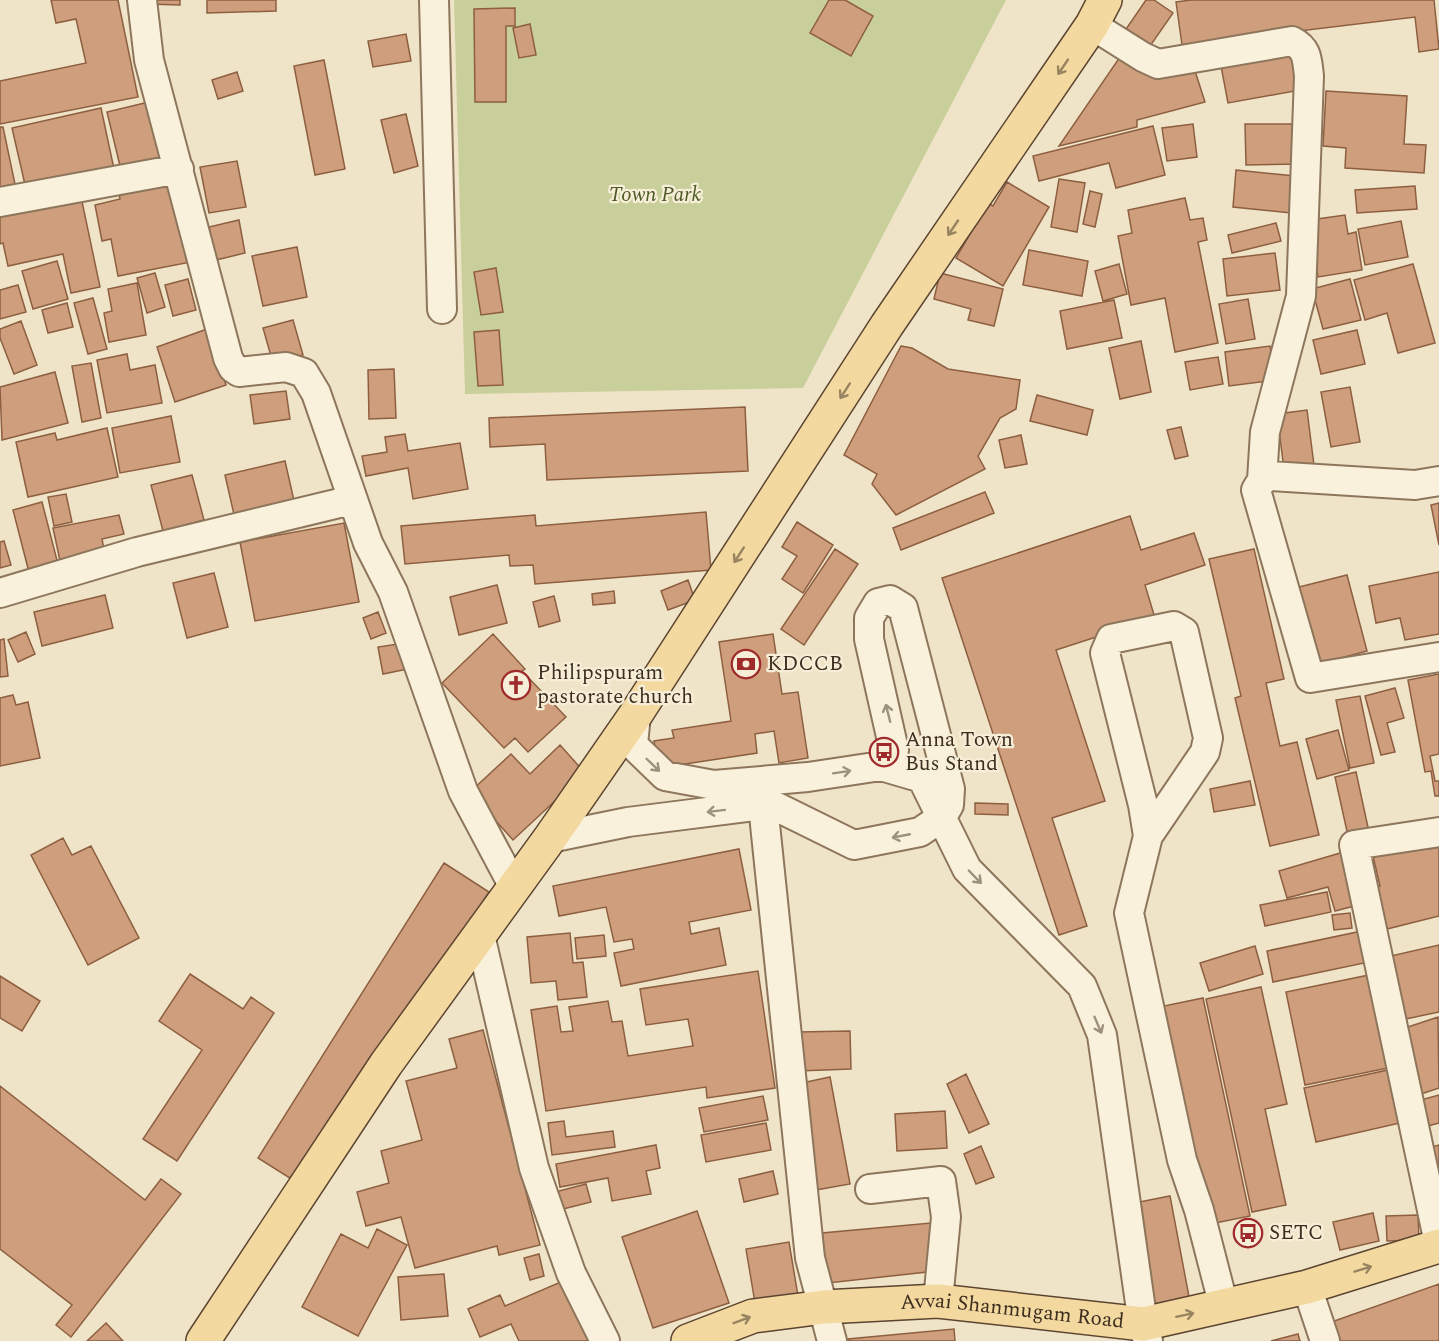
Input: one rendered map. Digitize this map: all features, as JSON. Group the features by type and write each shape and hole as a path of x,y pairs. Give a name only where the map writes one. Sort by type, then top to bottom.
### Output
{"main road":[{"path":"203,1341 386,1064 550,838 636,714 887,325 1098,12"},
{"name":"Avvai Shanmugam Road","path":"688,1341 753,1316 824,1307 938,1301 1146,1333 1224,1307 1307,1287 1439,1244"}],"street":[{"path":"142,0 149,60 233,368 239,372 286,367 304,373 316,393 352,500 368,543 393,592 463,791 514,887"},
{"path":"434,0 442,309"},
{"path":"1098,12 1143,57 1158,64 1292,41 1302,46 1306,55 1309,76 1301,296 1264,432 1262,480 1256,490 1310,678 1439,657"},
{"path":"0,202 179,169"},
{"path":"1262,480 1270,476 1415,485 1439,481"},
{"path":"0,593 137,552 352,500"},
{"path":"550,838 628,822 763,805 777,807 854,845 920,832 942,817 949,805 950,789 903,608 890,600 878,603 869,618 869,639 894,750 881,766"},
{"path":"1148,836 1143,805 1106,653 1111,639 1174,626 1184,632 1208,738 1205,752 1148,836 1128,913 1182,1160 1199,1210 1224,1307"},
{"path":"636,714 633,746 664,776 714,785 807,777 881,766 922,778 967,869 1082,986 1102,1035 1146,1333"},
{"path":"763,805 810,1258 832,1341"},
{"path":"1439,832 1354,845 1439,1244"},
{"path":"480,935 534,1168 571,1273 605,1341"},
{"path":"870,1189 941,1181 945,1217 938,1301"},
{"path":"1307,1287 1325,1341"}],"green space":[{"name":"Town Park","path":"454,0 1006,0 803,388 465,394"}],"building":[{"path":"51,0 118,0 138,97 0,124 0,81 86,63 76,19 56,23"},
{"path":"148,0 180,0 180,5 148,4"},
{"path":"207,0 276,0 276,11 207,13"},
{"path":"829,0 845,0 873,16 851,56 810,33"},
{"path":"1146,0 1154,0 1173,13 1148,49 1124,32"},
{"path":"1191,0 1434,0 1439,49 1419,52 1415,17 1182,45 1176,2"},
{"path":"515,8 515,26 506,26 506,102 475,102 474,9"},
{"path":"530,24 536,55 519,58 513,28"},
{"path":"406,34 411,61 373,67 368,41"},
{"path":"1299,52 1306,89 1228,103 1221,66"},
{"path":"1122,54 1195,71 1205,102 1137,120 1137,127 1059,146"},
{"path":"324,60 345,169 315,175 294,66"},
{"path":"237,72 243,91 218,99 212,80"},
{"path":"1326,91 1407,96 1404,144 1426,145 1424,173 1345,168 1346,148 1323,146"},
{"path":"153,101 167,159 121,170 107,112"},
{"path":"101,108 114,169 26,189 12,128"},
{"path":"406,114 418,166 394,173 381,120"},
{"path":"1193,124 1197,157 1167,161 1162,128"},
{"path":"1245,124 1300,124 1301,164 1246,165"},
{"path":"1153,126 1165,175 1116,188 1109,163 1039,181 1033,156"},
{"path":"0,127 3,127 16,189 0,193"},
{"path":"237,161 246,207 209,213 200,167"},
{"path":"1236,170 1295,176 1291,213 1233,207"},
{"path":"174,177 191,262 118,276 111,239 102,241 95,205 120,199 118,188"},
{"path":"1059,179 1085,183 1077,232 1051,227"},
{"path":"1007,182 1049,207 1003,286 956,258 988,203 993,206"},
{"path":"1415,186 1417,209 1357,213 1355,190"},
{"path":"1090,191 1102,194 1095,227 1083,224"},
{"path":"80,192 100,287 71,293 63,254 8,266 3,243 0,244 0,209"},
{"path":"1185,198 1190,220 1203,218 1207,240 1198,242 1218,343 1175,352 1165,298 1131,305 1118,236 1132,233 1128,210"},
{"path":"1345,215 1348,234 1356,232 1362,270 1318,277 1310,220"},
{"path":"239,220 245,253 216,260 209,227"},
{"path":"1401,221 1408,257 1365,265 1358,229"},
{"path":"1276,223 1281,241 1232,253 1228,235"},
{"path":"297,247 307,297 263,306 252,256"},
{"path":"1029,250 1088,261 1082,296 1023,285"},
{"path":"1275,253 1280,290 1227,296 1223,259"},
{"path":"57,261 68,299 33,309 22,271"},
{"path":"1119,264 1127,294 1103,301 1095,271"},
{"path":"1413,264 1435,343 1398,353 1387,313 1365,320 1354,280"},
{"path":"496,268 503,312 481,315 474,272"},
{"path":"155,273 165,307 147,313 137,278"},
{"path":"940,273 1003,289 994,326 968,320 971,309 934,299"},
{"path":"188,279 196,310 173,316 165,285"},
{"path":"1350,279 1361,320 1323,329 1312,289"},
{"path":"137,283 146,335 109,342 104,313 112,311 108,289"},
{"path":"18,285 26,312 0,319 0,290"},
{"path":"93,298 107,349 88,354 74,303"},
{"path":"1248,299 1255,339 1226,344 1219,304"},
{"path":"1114,300 1122,338 1067,349 1060,311"},
{"path":"67,303 73,327 48,333 42,310"},
{"path":"293,320 303,355 273,363 263,328"},
{"path":"21,321 37,365 14,374 0,338 0,329"},
{"path":"207,329 226,385 175,402 157,347"},
{"path":"499,330 503,385 478,386 474,332"},
{"path":"1357,330 1365,364 1321,374 1313,340"},
{"path":"1141,341 1151,392 1120,399 1109,348"},
{"path":"901,346 912,348 948,369 1020,380 1016,409 1000,418 978,456 985,469 896,515 872,484 877,474 844,455"},
{"path":"1270,346 1275,380 1229,386 1225,352"},
{"path":"127,354 130,370 155,365 162,403 107,413 97,360"},
{"path":"1218,357 1223,384 1190,390 1185,362"},
{"path":"91,363 101,418 82,422 72,366"},
{"path":"394,369 396,418 369,419 368,370"},
{"path":"55,372 68,423 2,440 0,387"},
{"path":"1350,387 1360,442 1331,447 1321,392"},
{"path":"286,391 290,419 254,424 250,395"},
{"path":"1037,395 1093,410 1087,435 1030,421"},
{"path":"745,407 748,471 547,480 545,444 490,447 489,418"},
{"path":"1307,410 1316,481 1286,485 1277,414"},
{"path":"171,416 180,462 120,473 112,428"},
{"path":"1181,427 1188,456 1175,459 1167,430"},
{"path":"107,428 118,477 28,497 16,442 55,433 57,440"},
{"path":"405,434 408,451 460,443 468,489 413,499 408,468 366,476 362,456 387,452 385,437"},
{"path":"1021,435 1027,464 1005,468 999,440"},
{"path":"285,461 295,505 235,519 225,475"},
{"path":"192,475 204,520 163,531 151,485"},
{"path":"985,492 994,513 901,550 893,528"},
{"path":"66,494 72,522 54,526 48,497"},
{"path":"42,502 60,572 31,580 13,510"},
{"path":"1439,503 1439,545 1431,505"},
{"path":"706,512 711,570 535,584 533,565 510,566 509,555 405,564 401,526 535,515 536,526"},
{"path":"119,515 124,534 102,539 106,560 62,570 53,528"},
{"path":"1130,516 1141,550 1194,533 1205,565 1145,585 1155,618 1056,650 1105,801 1052,818 1087,926 1059,935 942,578"},
{"path":"797,522 833,545 803,593 782,579 797,556 782,547"},
{"path":"344,523 359,602 255,621 240,542"},
{"path":"4,541 11,565 0,568 0,542"},
{"path":"835,549 858,564 804,645 781,629"},
{"path":"1254,549 1284,679 1266,683 1280,746 1297,742 1319,835 1270,846 1235,698 1241,696 1209,559"},
{"path":"1439,572 1439,634 1405,640 1400,618 1376,623 1369,586"},
{"path":"214,573 228,627 187,638 173,583"},
{"path":"1347,575 1367,651 1315,665 1295,588"},
{"path":"688,580 695,600 668,610 661,591"},
{"path":"497,585 507,623 459,635 450,597"},
{"path":"614,591 615,603 593,605 592,594"},
{"path":"105,595 113,628 42,646 34,612"},
{"path":"554,596 560,621 539,627 533,602"},
{"path":"378,612 386,633 371,639 363,618"},
{"path":"26,632 35,654 18,662 8,640"},
{"path":"493,634 525,669 522,671 566,717 528,752 515,738 504,748 442,683"},
{"path":"773,634 782,694 798,692 808,758 779,763 774,731 755,734 757,753 659,768 654,741 674,738 672,730 731,721 719,642"},
{"path":"4,639 8,676 0,677 0,640"},
{"path":"404,643 408,669 383,674 378,647"},
{"path":"1439,674 1439,754 1430,756 1435,781 1439,781 1439,796 1435,796 1431,771 1425,772 1408,680"},
{"path":"1395,688 1404,718 1387,723 1395,752 1381,755 1365,696"},
{"path":"13,695 16,705 28,702 40,758 0,766 0,698"},
{"path":"1360,696 1374,763 1350,768 1336,700"},
{"path":"1338,730 1349,770 1317,779 1306,739"},
{"path":"560,745 585,773 513,840 470,792 511,754 530,774"},
{"path":"1356,772 1369,832 1348,836 1335,777"},
{"path":"1250,781 1255,805 1214,812 1210,789"},
{"path":"975,803 1008,804 1008,815 975,814"},
{"path":"63,838 72,855 91,846 139,938 88,965 31,855"},
{"path":"1428,843 1429,849 1439,847 1439,916 1387,929 1377,887 1380,886 1373,856"},
{"path":"739,849 751,910 689,922 691,934 719,928 726,965 621,986 614,953 634,949 632,939 614,942 606,907 559,916 553,886"},
{"path":"1347,851 1362,904 1335,911 1328,887 1287,898 1279,871"},
{"path":"444,863 489,892 304,1187 258,1158"},
{"path":"1327,892 1331,912 1265,926 1260,905"},
{"path":"1350,913 1352,928 1334,930 1332,915"},
{"path":"1362,931 1369,962 1273,982 1267,951"},
{"path":"570,933 573,963 583,962 587,997 558,1000 556,981 531,983 527,937"},
{"path":"604,935 606,956 577,959 575,938"},
{"path":"1439,945 1439,1012 1396,1021 1382,958"},
{"path":"1255,946 1263,974 1209,991 1200,963"},
{"path":"758,971 775,1088 707,1098 706,1087 546,1111 531,1010 557,1006 561,1032 573,1031 569,1007 608,1001 612,1022 622,1021 628,1056 693,1046 688,1019 646,1025 640,989"},
{"path":"190,974 243,1009 251,997 274,1013 177,1161 143,1139 202,1050 159,1021"},
{"path":"1369,975 1388,1068 1305,1085 1286,992"},
{"path":"0,976 40,1001 22,1031 0,1018"},
{"path":"1261,987 1287,1104 1265,1109 1286,1205 1252,1212 1206,999"},
{"path":"1203,998 1250,1216 1210,1224 1164,1006"},
{"path":"1438,1017 1439,1088 1421,1094 1399,1030"},
{"path":"483,1030 540,1245 499,1255 497,1246 415,1268 401,1217 366,1226 357,1192 389,1183 381,1151 422,1140 406,1081 457,1068 449,1039"},
{"path":"850,1031 851,1069 798,1071 797,1032"},
{"path":"1388,1070 1400,1123 1316,1142 1304,1088"},
{"path":"966,1074 989,1124 969,1133 947,1084"},
{"path":"830,1077 850,1184 810,1191 797,1084"},
{"path":"0,1086 145,1200 161,1179 181,1194 71,1337 56,1325 72,1305 0,1249"},
{"path":"1439,1095 1439,1123 1424,1127 1417,1101"},
{"path":"763,1096 768,1120 704,1132 699,1108"},
{"path":"945,1111 947,1148 897,1151 895,1114"},
{"path":"564,1121 566,1137 613,1131 615,1147 552,1155 548,1123"},
{"path":"766,1123 771,1150 706,1162 701,1135"},
{"path":"656,1145 660,1168 646,1171 651,1194 612,1201 608,1178 560,1187 556,1164"},
{"path":"1439,1145 1439,1190 1428,1148"},
{"path":"981,1146 994,1177 976,1184 964,1154"},
{"path":"773,1171 778,1194 744,1202 739,1179"},
{"path":"586,1184 591,1202 559,1210 555,1192"},
{"path":"1170,1196 1190,1302 1153,1309 1134,1203"},
{"path":"697,1211 729,1303 653,1328 622,1237"},
{"path":"1373,1213 1379,1241 1340,1250 1333,1222"},
{"path":"1418,1215 1419,1240 1387,1241 1386,1216"},
{"path":"931,1223 936,1271 828,1283 822,1233"},
{"path":"377,1229 407,1245 358,1336 302,1307 341,1234 368,1248"},
{"path":"789,1242 798,1296 755,1303 746,1249"},
{"path":"539,1254 544,1276 530,1280 524,1258"},
{"path":"444,1274 448,1316 401,1320 398,1277"},
{"path":"570,1278 598,1341 519,1341 511,1324 480,1337 468,1309 500,1295 505,1306"},
{"path":"1439,1284 1439,1341 1310,1341 1306,1331"},
{"path":"106,1323 123,1341 87,1341"},
{"path":"954,1329 955,1341 848,1341 848,1339"},
{"path":"1298,1334 1300,1341 1271,1341"}],"place":[{"name":"KDCCB","path":"746,664"},
{"name":"Philipspuram pastorate church","path":"516,685"},
{"name":"Anna Town Bus Stand","path":"884,752"},
{"name":"SETC","path":"1248,1233"}]}
